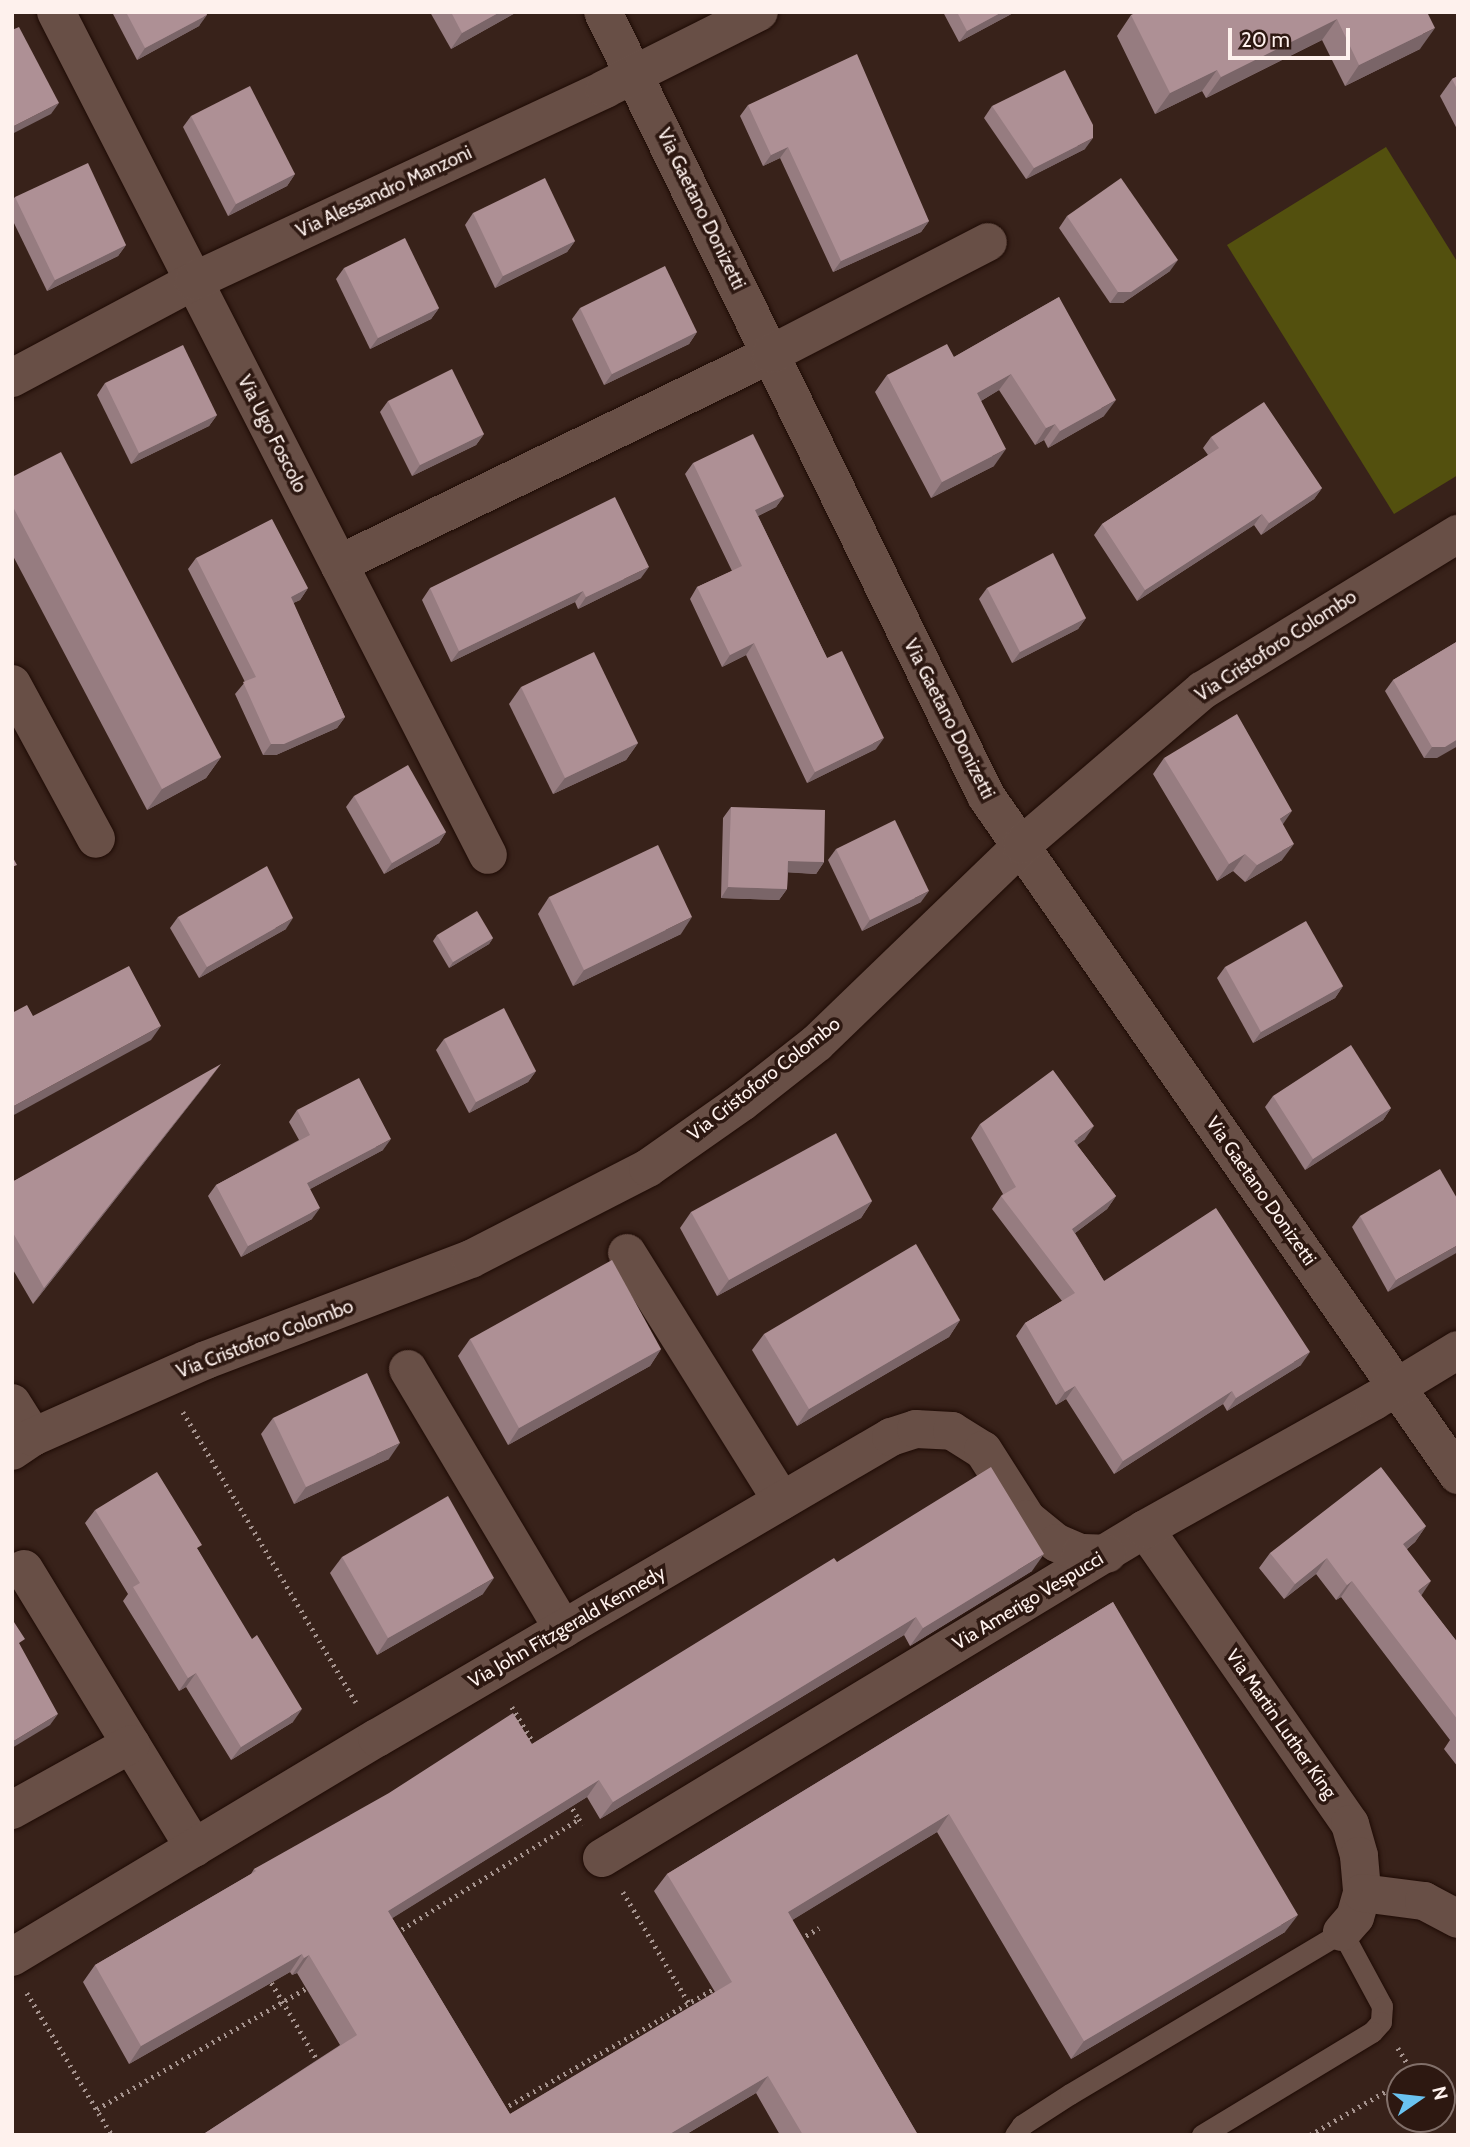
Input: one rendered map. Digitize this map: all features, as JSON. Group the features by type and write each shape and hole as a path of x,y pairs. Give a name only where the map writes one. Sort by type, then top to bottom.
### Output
{"street":[{"name":"Via Ugo Foscolo","path":"56,12 488,855"},
{"name":"Via Gaetano Donizetti","path":"603,12 986,796 1458,1475"},
{"name":"Via Alessandro Manzoni","path":"12,378 194,281 759,12"},
{"path":"339,564 771,354 988,242"},
{"name":"Via Cristoforo Colombo","path":"23,1444 163,1378 471,1259 648,1168 742,1102 817,1043 1022,845 1203,690 1458,534"},
{"path":"12,684 96,839"},
{"path":"627,1253 782,1501"},
{"name":"Via Amerigo Vespucci","path":"602,1858 1145,1529 1458,1350"},
{"path":"408,1369 563,1629"},
{"path":"12,1402 23,1444"},
{"name":"Via John Fitzgerald Kennedy","path":"18,1972 194,1848 891,1437 916,1429 952,1431 983,1450 1027,1519 1057,1543 1081,1553 1107,1554"},
{"name":"Via Martin Luther King","path":"1145,1529 1350,1824 1359,1856 1362,1893 1356,1917 1342,1932"},
{"path":"24,1569 194,1848"},
{"path":"12,1810 131,1744"},
{"path":"1362,1893 1424,1901 1458,1919"}],"lane":[{"name":"Via Martin Luther King","path":"1015,2135 1022,2125 1042,2111 1342,1932"},
{"path":"1202,2135 1372,2032 1381,2022 1382,2006 1342,1932"}],"path":[{"path":"163,1378 377,1738"},
{"path":"508,1700 544,1759"},
{"path":"565,1795 689,2003"},
{"path":"388,1937 579,1819"},
{"path":"795,1942 819,1928"},
{"path":"262,1967 325,2075"},
{"path":"18,1972 112,2135"},
{"path":"97,2109 318,1981"},
{"path":"492,2115 724,1982"},
{"path":"1310,2135 1386,2091"}],"shaded area":[{"path":"1386,147 1458,263 1458,475 1394,514 1227,245"}],"building":[{"path":"126,12 206,12 207,15 145,48"},
{"path":"451,12 500,12 462,33"},
{"path":"957,12 1002,12 967,31"},
{"path":"1137,12 1427,12 1435,28 1359,65 1337,19 1221,77 1217,70 1170,93 1131,15"},
{"path":"19,27 59,103 12,127 12,30"},
{"path":"857,54 929,221 841,261 788,147 771,155 748,105"},
{"path":"1065,70 1093,125 1093,138 1034,168 992,106"},
{"path":"1458,76 1458,91 1452,79"},
{"path":"250,86 295,174 236,204 191,116"},
{"path":"88,163 126,245 55,280 15,197"},
{"path":"545,178 575,241 503,276 473,213"},
{"path":"1121,178 1178,260 1131,292 1118,292 1067,216"},
{"path":"405,238 439,308 378,338 344,268"},
{"path":"665,266 697,332 612,374 580,308"},
{"path":"1059,297 1116,400 1060,431 1055,424 1046,428 1011,374 977,393 1006,449 942,482 887,375 947,344 954,357"},
{"path":"183,345 217,415 139,453 105,383"},
{"path":"452,369 484,434 420,465 388,401"},
{"path":"1264,402 1322,488 1269,523 1262,514 1145,590 1102,524 1219,448 1211,437"},
{"path":"753,434 784,496 755,510 827,658 842,651 884,738 815,772 754,643 730,655 697,587 742,566 693,463"},
{"path":"61,452 221,757 162,789 12,505 12,477"},
{"path":"615,497 649,567 586,597 583,591 459,651 430,588"},
{"path":"272,519 308,588 291,597 345,717 284,744 271,744 243,682 256,677 196,558"},
{"path":"1053,553 1086,618 1020,652 987,588"},
{"path":"1458,641 1458,739 1445,747 1432,747 1393,680"},
{"path":"594,652 638,743 565,778 521,687"},
{"path":"1237,714 1292,811 1280,819 1294,844 1257,865 1245,854 1229,864 1164,758"},
{"path":"408,765 446,832 392,863 354,796"},
{"path":"731,807 825,810 824,862 788,861 787,889 728,887"},
{"path":"895,820 929,891 870,920 836,849"},
{"path":"658,845 692,917 584,970 549,897"},
{"path":"267,866 293,918 207,967 178,917"},
{"path":"477,911 493,938 453,962 437,935"},
{"path":"1306,921 1343,986 1261,1032 1225,967"},
{"path":"129,966 161,1026 12,1107 12,1013 27,1005 33,1016"},
{"path":"504,1008 536,1071 476,1102 444,1039"},
{"path":"1351,1045 1391,1108 1313,1159 1273,1096"},
{"path":"221,1064 44,1288 12,1231 12,1182"},
{"path":"1053,1070 1094,1126 1074,1141 1116,1196 1072,1229 1104,1281 1216,1208 1310,1352 1236,1398 1232,1391 1123,1461 1075,1386 1065,1392 1025,1323 1075,1293 1001,1196 1016,1187 980,1124"},
{"path":"359,1078 391,1139 307,1183 320,1208 248,1246 216,1185 310,1135 297,1110"},
{"path":"836,1133 872,1201 729,1280 691,1212"},
{"path":"1440,1169 1458,1200 1458,1245 1396,1280 1360,1216"},
{"path":"916,1244 960,1320 809,1409 764,1334"},
{"path":"612,1260 661,1349 519,1428 470,1339"},
{"path":"367,1373 400,1443 306,1487 273,1418"},
{"path":"991,1467 1044,1554 923,1628 916,1617 613,1802 599,1780 388,1911 510,2114 732,1982 667,1874 1113,1602 1298,1915 1084,2041 949,1814 788,1912 918,2135 803,2135 768,2076 668,2135 202,2135 357,2035 309,1955 304,1958 302,1954 141,2046 95,1965 256,1871 254,1869 389,1793 513,1713 532,1744 834,1558 837,1562"},
{"path":"1381,1467 1426,1526 1403,1544 1431,1581 1418,1591 1458,1643 1458,1720 1352,1581 1347,1585 1327,1558 1295,1584 1270,1553"},
{"path":"157,1472 202,1545 197,1548 252,1639 257,1635 302,1709 241,1747 196,1673 188,1678 133,1587 140,1583 95,1510"},
{"path":"448,1496 494,1578 388,1638 342,1557"},
{"path":"12,1619 25,1639 19,1643 58,1714 12,1742"}]}
